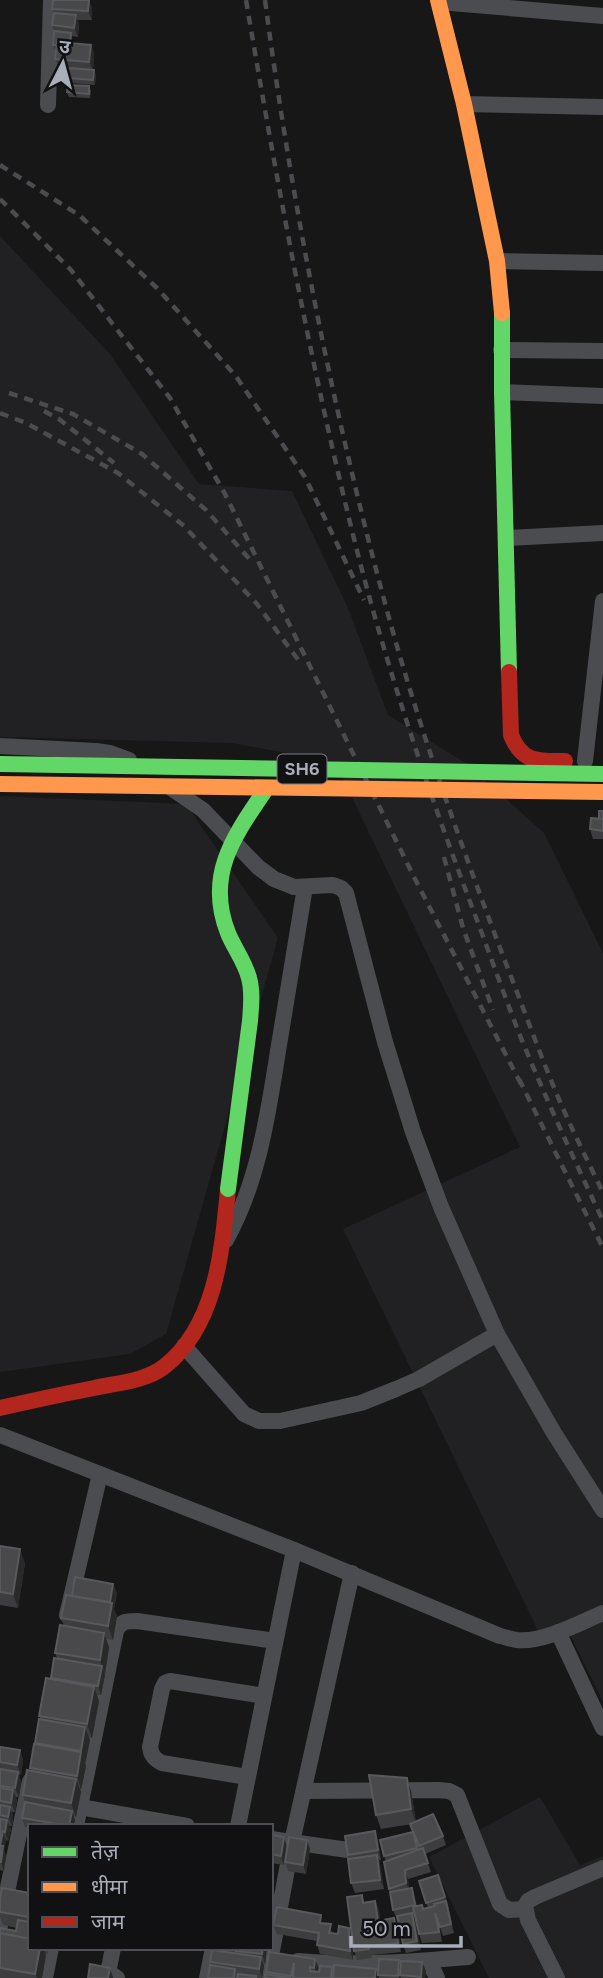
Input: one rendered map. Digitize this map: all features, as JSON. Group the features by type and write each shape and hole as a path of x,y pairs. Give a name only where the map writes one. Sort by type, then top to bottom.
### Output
{"main road":[{"path":"438,1 464,104 497,261 502,305 511,735 514,746 528,759 603,761"},
{"name":"SH6","path":"0,764 603,774"},
{"name":"SH6","path":"0,784 603,792"},
{"path":"0,1408 139,1378 164,1367 184,1346 201,1320 209,1301 222,1249 252,997 248,977 221,912 221,871 226,850 266,789"}],"street":[{"path":"48,105 51,0"},
{"path":"438,1 603,16"},
{"path":"464,104 603,107"},
{"path":"497,261 603,263"},
{"path":"501,350 603,351"},
{"path":"502,392 603,396"},
{"path":"506,538 603,533"},
{"path":"586,761 600,653 603,601"},
{"path":"0,746 96,751 122,756 203,810 258,867 274,879 294,887 333,885 346,893 385,1042 441,1207 497,1334 554,1433 603,1510"},
{"path":"222,1249 236,1223 251,1182 269,1106 305,887"},
{"path":"184,1346 243,1414 259,1421 280,1421 361,1403 384,1394 419,1379 497,1334"},
{"path":"0,1435 352,1573 500,1636 532,1640 603,1613"},
{"path":"63,1633 100,1474"},
{"path":"238,1824 294,1550"},
{"path":"273,1948 292,1842 352,1573"},
{"path":"76,1824 119,1624 137,1621 275,1641"},
{"path":"558,1632 603,1728"},
{"path":"247,1777 162,1763 155,1759 150,1747 162,1689 165,1683 170,1681 264,1696"},
{"path":"1,1919 33,1766"},
{"path":"305,1791 439,1790 457,1795 500,1904 509,1910 524,1909"},
{"path":"80,1807 176,1824"},
{"path":"273,1839 348,1850"},
{"path":"557,1978 524,1909 528,1901 603,1868"},
{"path":"45,1978 51,1950"},
{"path":"113,1950 109,1968 110,1973 117,1978"},
{"path":"207,1978 213,1950"},
{"path":"267,1978 273,1950"},
{"path":"271,1959 329,1964 468,1957"},
{"path":"429,1961 437,1978"}],"shaded area":[{"path":"0,236 110,354 199,484 292,491 348,608 388,715 467,764 544,833 603,953 603,1702 565,1624 539,1633 343,1229 520,1147 335,762 232,743 0,737"},
{"path":"0,796 186,804 278,938 166,1334 130,1354 0,1372"},
{"path":"540,1797 580,1865 603,1856 603,1978 489,1978 429,1857"}],"building":[{"path":"53,0 89,0 88,11 52,9"},
{"path":"54,13 76,15 74,28 52,25"},
{"path":"54,31 71,33 70,43 57,42 57,45 53,45"},
{"path":"57,42 91,45 89,62 55,59"},
{"path":"69,68 94,70 93,80 69,78"},
{"path":"68,85 89,86 89,94 67,92"},
{"path":"599,811 603,811 603,819 599,819"},
{"path":"591,818 603,819 603,831 590,829"},
{"path":"0,1546 20,1549 13,1594 0,1592"},
{"path":"75,1577 113,1584 110,1602 72,1596"},
{"path":"66,1595 112,1603 108,1626 61,1618"},
{"path":"60,1625 104,1633 100,1660 55,1653"},
{"path":"54,1658 102,1666 98,1686 51,1678"},
{"path":"46,1678 94,1687 87,1724 39,1716"},
{"path":"39,1719 85,1727 81,1751 35,1743"},
{"path":"34,1744 81,1752 77,1776 30,1768"},
{"path":"0,1747 20,1750 17,1765 0,1762"},
{"path":"0,1769 18,1772 15,1788 0,1786"},
{"path":"27,1770 76,1779 71,1803 23,1795"},
{"path":"369,1775 407,1778 411,1809 376,1815"},
{"path":"0,1788 13,1790 11,1803 0,1801"},
{"path":"25,1802 72,1811 69,1824 22,1818"},
{"path":"0,1805 10,1807 8,1817 0,1815"},
{"path":"433,1814 443,1836 419,1846 410,1824"},
{"path":"0,1819 7,1820 0,1846"},
{"path":"375,1831 378,1850 348,1855 345,1836"},
{"path":"413,1832 417,1848 384,1856 380,1840"},
{"path":"273,1835 284,1837 281,1856 273,1854"},
{"path":"289,1837 307,1840 303,1865 285,1862"},
{"path":"0,1846 3,1846 1,1862 0,1862"},
{"path":"423,1848 428,1863 405,1870 406,1883 389,1889 384,1862"},
{"path":"377,1855 380,1880 351,1883 348,1859"},
{"path":"438,1875 445,1897 426,1903 419,1881"},
{"path":"2,1888 28,1893 28,1917 0,1912"},
{"path":"412,1888 415,1905 393,1910 390,1892"},
{"path":"362,1895 363,1903 375,1901 378,1921 394,1918 398,1943 369,1946 369,1949 354,1951 347,1897"},
{"path":"446,1901 451,1924 440,1927 435,1913 439,1932 419,1934 413,1907 422,1905 423,1909"},
{"path":"277,1907 321,1915 320,1923 331,1924 329,1933 338,1934 339,1926 349,1928 350,1951 317,1945 319,1933 273,1925"},
{"path":"412,1913 417,1941 403,1944 397,1916"},
{"path":"18,1920 28,1922 28,1939 0,1933 0,1928 16,1931"},
{"path":"0,1933 28,1939 28,1950 40,1950 35,1974 0,1968"},
{"path":"212,1950 261,1957 259,1969 210,1962"},
{"path":"236,1950 263,1950 262,1954"},
{"path":"269,1952 315,1959 314,1968 310,1967 310,1971 319,1972 320,1966 332,1967 331,1978 293,1978 294,1963 291,1976 266,1972"},
{"path":"379,1959 399,1960 398,1976 378,1975"},
{"path":"401,1961 422,1962 421,1977 400,1975"},
{"path":"90,1964 110,1968 108,1978 88,1978"},
{"path":"210,1965 235,1969 234,1978 208,1978"},
{"path":"334,1965 376,1969 375,1978 333,1978"},
{"path":"238,1974 256,1976 256,1978 237,1978"},
{"path":"265,1974 291,1978 265,1978"}],"railway":[{"path":"246,0 318,383 360,560 388,661 436,809 513,1018 603,1221"},
{"path":"265,0 315,305 366,532 399,654 493,929 558,1097 603,1193"},
{"path":"0,165 79,215 157,288 235,375 305,477 364,600"},
{"path":"0,199 71,270 170,398 225,494 414,877 522,1086"},
{"path":"9,393 73,414 142,454 206,510 252,562"},
{"path":"44,411 59,419 114,463"},
{"path":"0,413 26,423 118,473 184,526 257,604 299,661"},
{"path":"444,857 463,928 493,1010"},
{"path":"519,1079 603,1248"}],"traffic: fast":[{"path":"502,313 509,672"},
{"path":"0,764 603,774"},
{"path":"228,1189 250,1021 251,994 247,972 228,933 222,912 221,874 234,840 266,789"}],"traffic: slow":[{"path":"438,0 464,104 497,261 502,313"},
{"path":"0,784 603,792"}],"traffic: jam":[{"path":"509,672 511,735 515,744 526,756 539,760 565,761"},
{"path":"0,1408 131,1381 150,1375 165,1366 182,1349 206,1308 219,1261 228,1189"}]}
